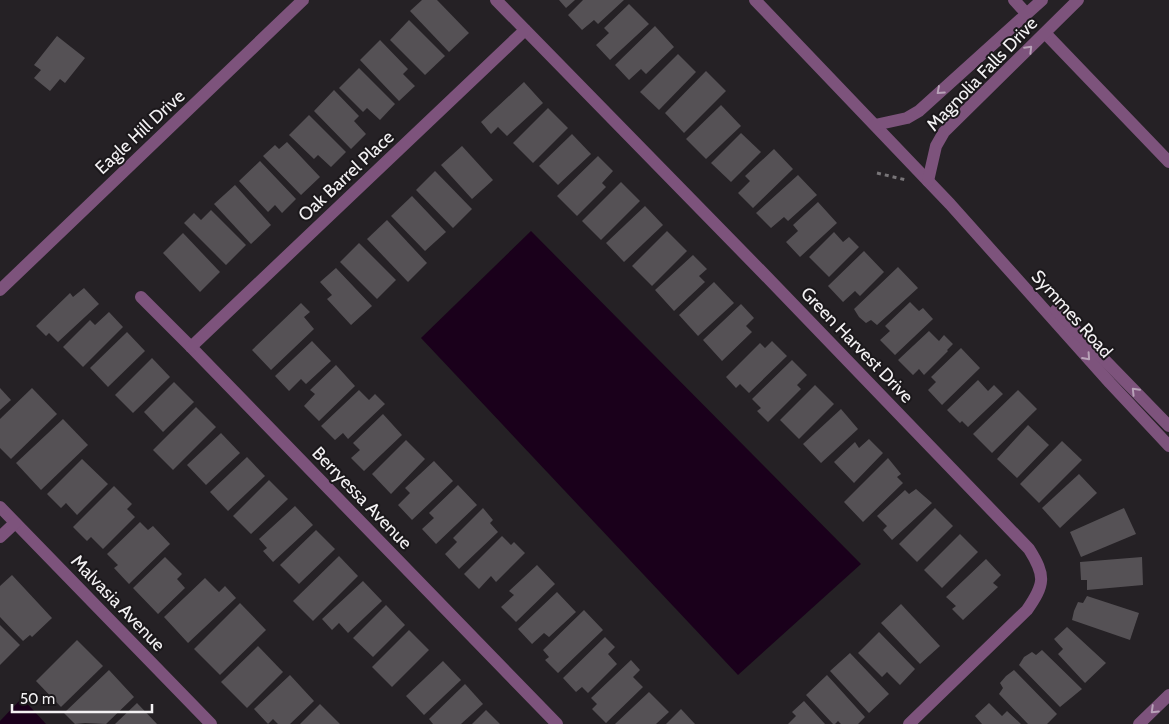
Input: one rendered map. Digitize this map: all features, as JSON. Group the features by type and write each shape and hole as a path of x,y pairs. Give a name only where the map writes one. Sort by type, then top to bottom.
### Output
{"street":[{"name":"Eagle Hill Drive","path":"0,290 304,0"},
{"name":"Green Harvest Drive","path":"496,0 771,281 1029,549 1038,563 1042,580 1038,595 1027,610 909,724"},
{"name":"Symmes Road","path":"755,0 928,182 1169,426"},
{"path":"1014,0 1026,13"},
{"name":"Magnolia Falls Drive","path":"874,125 907,118 918,111 1042,0"},
{"name":"Magnolia Falls Drive","path":"928,182 936,146 944,132 1078,0"},
{"name":"Oak Barrel Place","path":"191,347 525,30"},
{"path":"1045,32 1169,162"},
{"name":"Symmes Road","path":"950,204 1169,446"},
{"name":"Berryessa Avenue","path":"141,297 557,724"},
{"name":"Malvasia Avenue","path":"0,507 211,724"},
{"path":"0,537 15,522"},
{"path":"1140,724 1169,695"}],"shaded area":[{"path":"531,231 861,564 738,675 421,338"},
{"path":"22,698 46,724 0,724 0,721"}],"building":[{"path":"422,0 437,0 469,33 449,52 410,11"},
{"path":"559,0 575,0 566,8"},
{"path":"583,0 624,0 598,24 594,20 582,30 568,15"},
{"path":"629,4 649,24 610,60 596,45 609,33 604,28"},
{"path":"409,20 445,56 425,75 390,40"},
{"path":"655,26 674,47 646,74 641,69 629,80 615,65"},
{"path":"57,36 85,58 65,83 60,79 50,91 34,78 41,70 34,65"},
{"path":"380,40 408,69 403,74 415,86 399,101 360,60"},
{"path":"678,54 696,72 659,110 640,92"},
{"path":"359,68 395,104 380,120 367,108 363,112 339,88"},
{"path":"706,71 726,91 684,133 665,113"},
{"path":"524,82 543,103 507,136 498,127 491,134 481,122"},
{"path":"334,90 359,116 354,121 366,134 351,149 314,111"},
{"path":"721,105 741,126 706,159 686,139"},
{"path":"548,108 568,128 533,163 513,143"},
{"path":"309,115 346,152 331,167 318,155 314,159 289,135"},
{"path":"741,133 761,152 731,182 711,163"},
{"path":"572,134 591,154 558,185 539,166"},
{"path":"287,142 320,177 301,195 263,156 275,145 279,149"},
{"path":"462,146 493,180 472,199 441,165"},
{"path":"774,149 793,169 753,208 738,193 750,181 745,176"},
{"path":"598,156 613,171 602,183 606,187 577,216 557,196"},
{"path":"260,161 296,199 282,213 275,205 268,212 239,181"},
{"path":"435,171 472,209 453,228 416,190"},
{"path":"798,175 817,195 788,221 784,217 771,228 756,213"},
{"path":"621,182 640,201 601,240 582,221"},
{"path":"235,185 271,225 251,244 214,204"},
{"path":"412,196 446,232 425,251 391,216"},
{"path":"818,202 837,223 800,257 786,242 798,231 793,225"},
{"path":"645,206 663,225 624,262 606,243"},
{"path":"211,210 246,245 226,265 184,223 194,213 201,220"},
{"path":"387,220 427,263 408,282 367,239"},
{"path":"667,231 687,251 652,286 632,266"},
{"path":"834,232 843,242 849,237 859,247 829,277 809,257"},
{"path":"183,233 220,272 200,292 163,253"},
{"path":"359,243 396,280 377,299 340,262"},
{"path":"864,251 884,272 860,296 855,291 843,302 828,286"},
{"path":"693,255 707,269 699,276 705,282 674,311 655,290"},
{"path":"898,267 918,288 877,325 871,320 866,323 854,309"},
{"path":"336,268 372,306 351,325 327,299 332,295 320,282"},
{"path":"714,282 734,303 698,336 679,315"},
{"path":"84,288 99,304 58,342 49,333 46,336 36,326 70,293 73,297"},
{"path":"910,302 919,311 923,308 933,319 895,355 880,340 890,331 885,326"},
{"path":"301,303 310,312 304,317 314,329 271,370 252,350"},
{"path":"741,304 754,318 746,326 752,332 722,361 703,340"},
{"path":"109,312 123,327 83,367 63,347 90,320 95,325"},
{"path":"929,331 939,341 944,335 953,344 924,375 919,369 913,375 898,360"},
{"path":"127,332 145,351 108,387 90,368"},
{"path":"312,341 331,361 306,384 301,379 289,391 275,376"},
{"path":"772,341 787,356 749,393 740,384 736,388 726,377 760,343 765,348"},
{"path":"961,348 980,368 942,405 928,390 936,382 931,377"},
{"path":"152,358 170,377 133,413 115,395"},
{"path":"792,360 807,375 797,385 801,389 768,422 757,411 761,408 752,399"},
{"path":"336,365 355,386 319,421 304,406 315,394 310,390"},
{"path":"978,380 988,391 994,385 1003,394 968,427 962,421 960,423 947,410"},
{"path":"174,382 194,402 163,432 144,412"},
{"path":"815,385 834,404 799,439 780,420"},
{"path":"0,388 11,400 0,410"},
{"path":"32,388 57,414 11,459 0,448 0,419"},
{"path":"359,390 369,400 375,394 385,404 348,439 343,433 335,440 321,426"},
{"path":"1018,390 1037,409 992,453 973,434"},
{"path":"196,407 216,427 173,470 153,450"},
{"path":"841,409 858,429 821,463 803,444"},
{"path":"383,414 402,435 364,471 351,458 360,450 353,443"},
{"path":"63,419 88,445 41,490 16,463"},
{"path":"1028,425 1049,445 1017,478 997,459"},
{"path":"221,433 240,453 206,485 187,465"},
{"path":"869,439 883,453 854,483 834,462 855,442 859,448"},
{"path":"406,440 425,459 391,494 372,474"},
{"path":"1062,441 1082,460 1039,503 1020,484"},
{"path":"247,457 265,476 228,511 210,492"},
{"path":"888,458 901,474 897,477 903,483 863,522 844,502"},
{"path":"82,459 108,484 77,515 66,503 61,508 47,494"},
{"path":"434,461 453,481 412,520 398,505 410,493 405,488"},
{"path":"1079,474 1097,493 1060,528 1042,508"},
{"path":"269,480 288,499 251,534 233,516"},
{"path":"458,485 477,505 436,544 422,529 434,518 429,513"},
{"path":"114,486 132,504 127,509 135,517 103,549 91,537 87,541 73,527"},
{"path":"916,489 932,503 892,540 883,530 887,526 877,516 905,490 909,494"},
{"path":"295,506 313,525 273,562 263,551 267,548 259,539"},
{"path":"483,508 493,520 490,523 498,532 459,569 445,554 457,542 453,538"},
{"path":"935,508 953,526 917,562 899,544"},
{"path":"1124,508 1136,534 1081,557 1070,532"},
{"path":"140,522 148,530 153,526 170,544 129,584 114,568 118,565 107,554"},
{"path":"316,530 335,549 299,584 280,565"},
{"path":"960,534 978,552 942,588 924,570"},
{"path":"502,536 511,545 514,542 525,553 496,582 491,576 479,589 464,574"},
{"path":"339,556 358,576 313,621 293,601"},
{"path":"165,557 182,574 177,579 185,588 158,614 133,588"},
{"path":"1142,557 1143,585 1087,590 1087,580 1081,580 1080,562"},
{"path":"986,559 1001,575 993,583 998,587 963,620 952,609 956,606 946,597"},
{"path":"537,565 555,584 516,622 501,607 514,595 509,591"},
{"path":"12,575 52,618 32,637 30,635 23,641 0,617 0,586"},
{"path":"205,578 219,592 225,586 236,598 188,643 164,617"},
{"path":"363,581 382,601 348,633 339,623 332,630 322,619"},
{"path":"557,592 576,612 549,637 544,633 532,644 518,629"},
{"path":"1087,596 1139,613 1130,640 1072,620 1078,602 1083,603"},
{"path":"240,603 266,630 220,675 194,649"},
{"path":"901,604 940,646 920,664 881,623"},
{"path":"386,605 405,625 373,657 353,638"},
{"path":"584,610 603,630 558,673 545,660 549,657 543,650"},
{"path":"0,625 20,645 0,665"},
{"path":"1067,627 1106,663 1085,683 1058,654 1063,649 1054,639"},
{"path":"409,630 429,650 392,687 372,667"},
{"path":"879,632 915,669 900,685 887,672 882,677 858,653"},
{"path":"605,637 615,647 608,654 617,664 588,693 582,687 576,692 563,678"},
{"path":"77,640 103,666 61,707 36,681"},
{"path":"258,646 283,672 247,708 221,682"},
{"path":"1042,650 1082,689 1060,707 1019,665 1024,657 1032,652 1036,655"},
{"path":"850,653 889,694 869,713 830,671"},
{"path":"631,660 640,670 633,677 643,687 606,723 592,709 597,704 591,698"},
{"path":"443,661 461,680 424,715 406,696"},
{"path":"109,670 134,697 106,724 75,724 64,713"},
{"path":"1014,670 1057,714 1047,724 1028,724 999,694 1003,688 1000,683"},
{"path":"290,675 314,701 290,724 278,724 273,719 268,724 254,709"},
{"path":"827,675 865,717 858,724 841,724 838,721 833,724 806,695"},
{"path":"465,684 483,704 461,724 433,724 429,719"},
{"path":"649,692 669,712 656,724 615,724"},
{"path":"804,701 825,724 788,724 796,716 792,712"},
{"path":"137,703 157,724 115,724"},
{"path":"989,703 1002,716 1007,711 1021,724 982,724 975,716"},
{"path":"320,704 340,724 300,724"},
{"path":"681,709 695,724 666,724"},
{"path":"486,710 500,724 472,724"}]}
